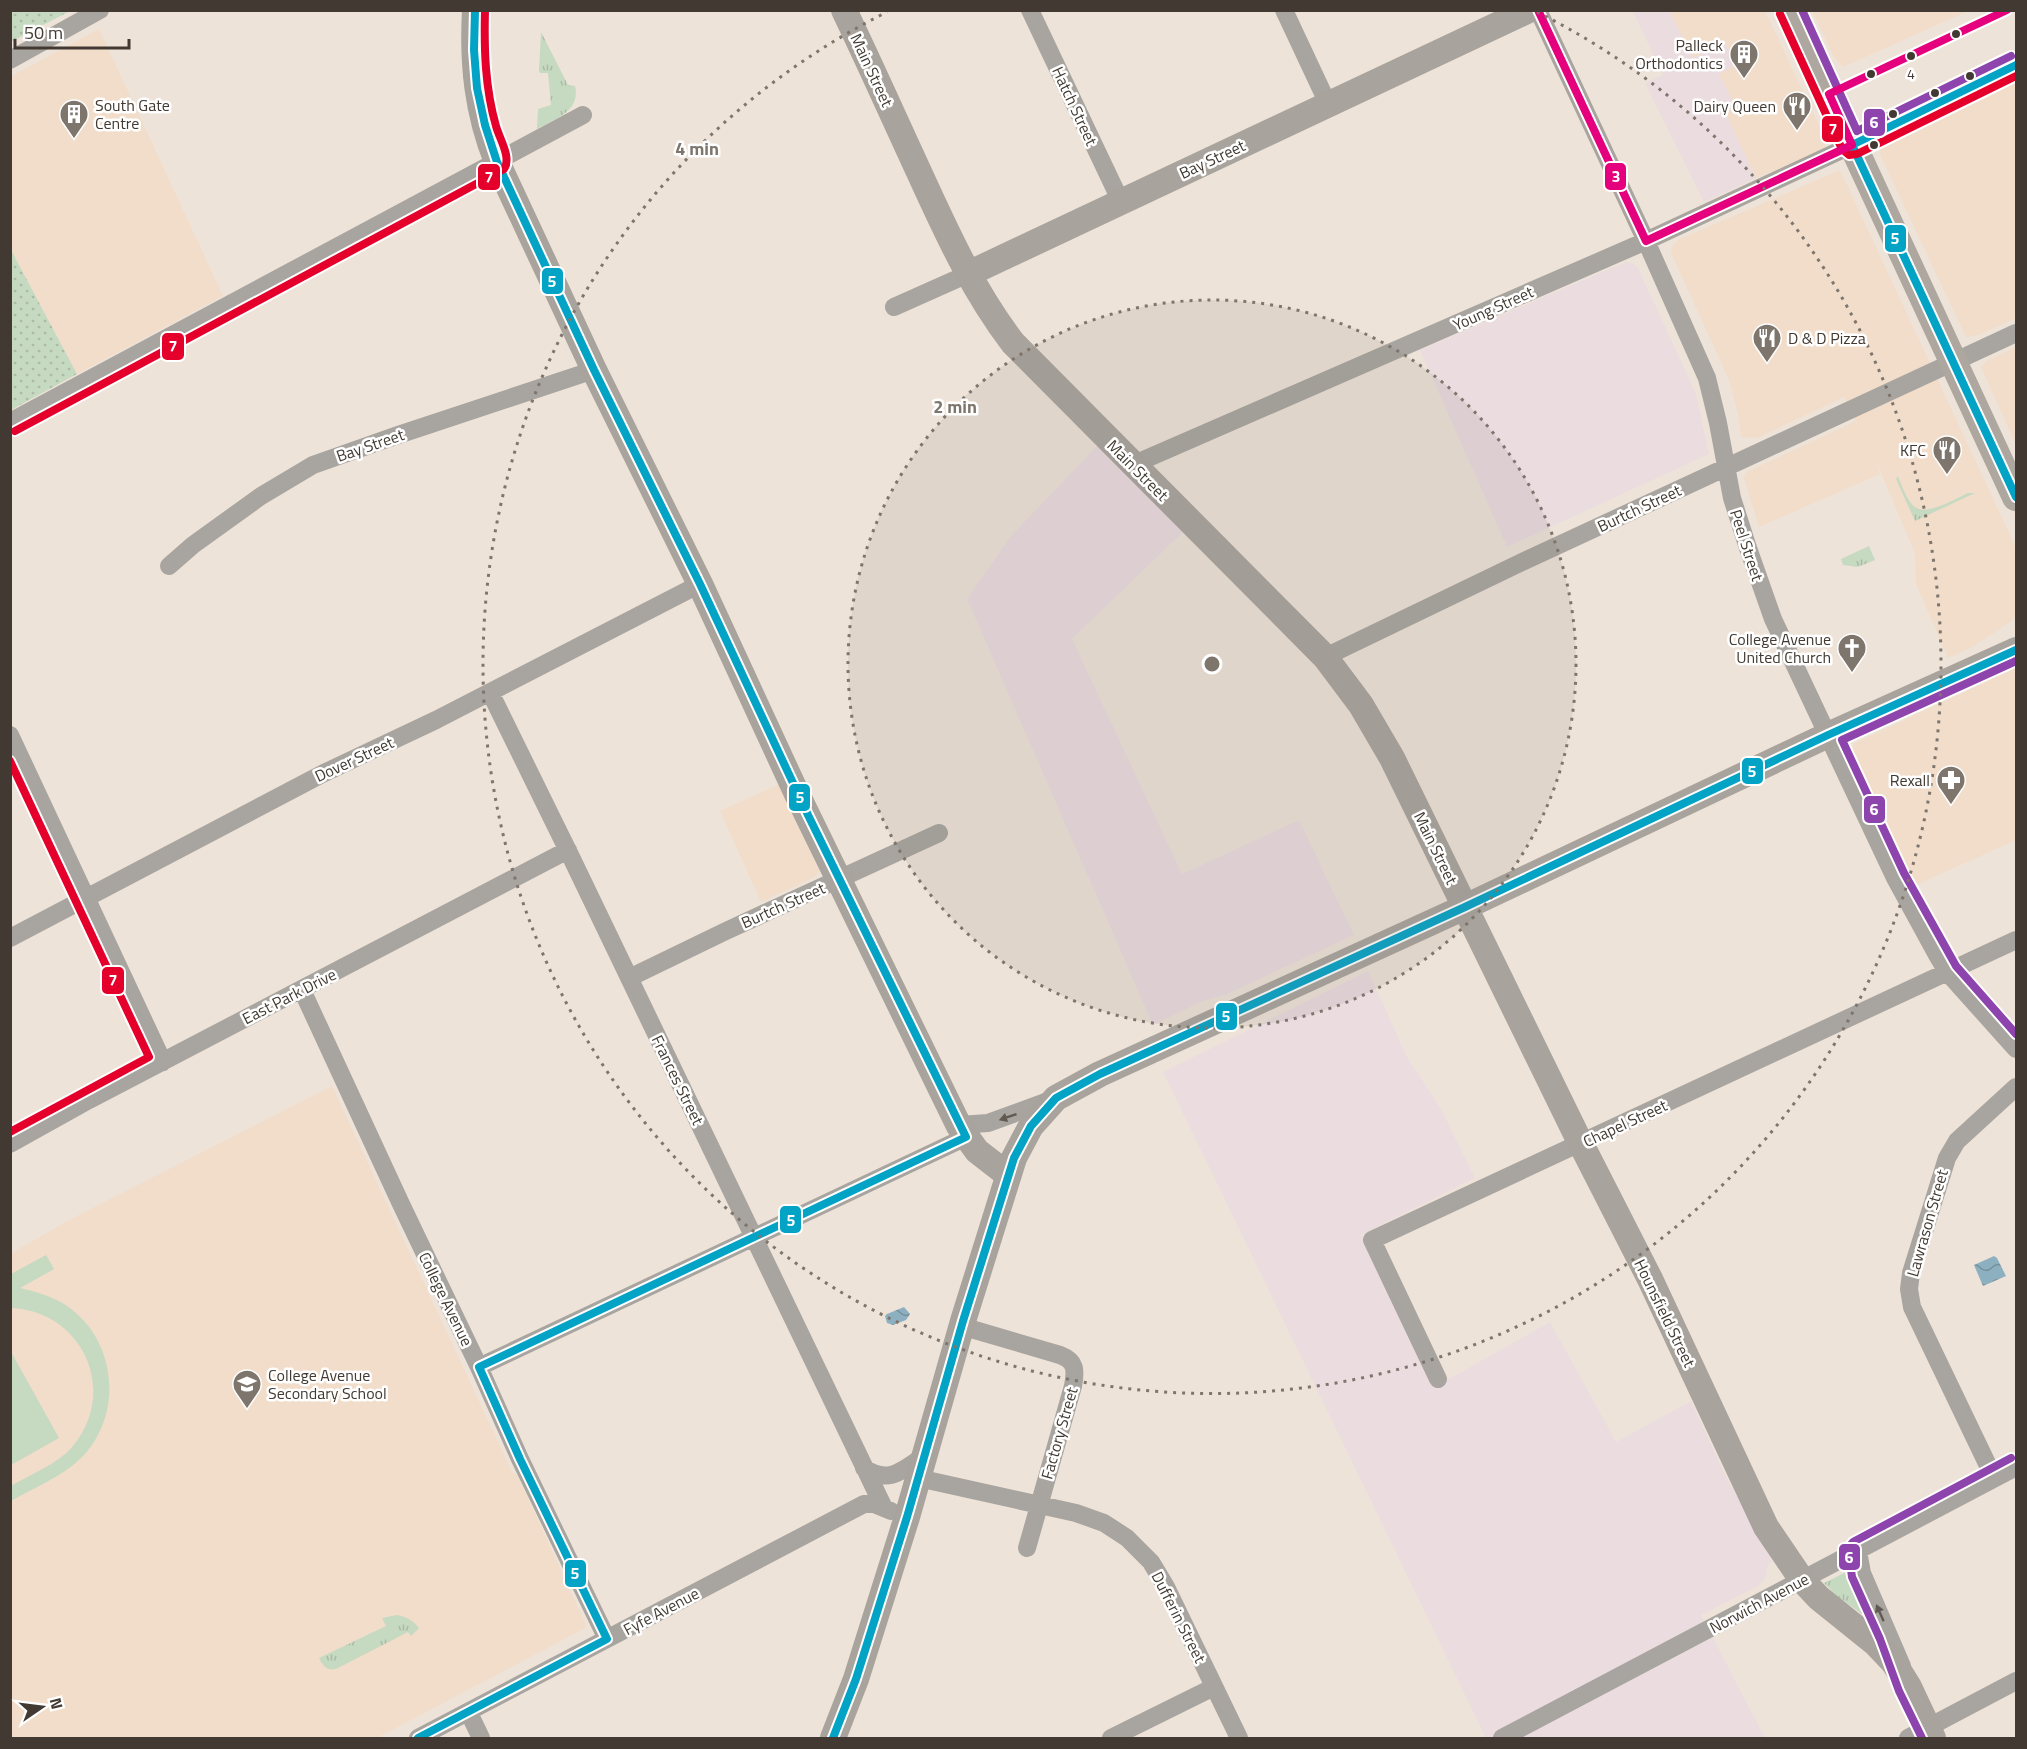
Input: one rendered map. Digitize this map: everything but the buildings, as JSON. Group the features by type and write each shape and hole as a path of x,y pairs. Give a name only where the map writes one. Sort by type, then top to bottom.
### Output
{"main road":[{"path":"475,10 474,60 477,94 485,130 497,162 594,370 700,584 839,880 962,1131 981,1156 1008,1175"},
{"name":"Main Street","path":"844,10 968,274 988,309 1013,343 1325,657 1361,705 1392,758 1465,907"},
{"name":"Bay Street","path":"968,274 1529,10"},
{"path":"1790,10 2016,496"},
{"path":"833,1738 856,1679 895,1512 921,1467 961,1326 1008,1175 1027,1131 1056,1098 1100,1074 1465,907 1828,735 2016,650"},
{"name":"Hounsfield Street","path":"1465,907 1650,1279 1766,1527 1802,1580 1819,1598 1875,1642 1894,1663 1909,1687 1923,1735"}],"street":[{"path":"10,60 100,10"},
{"name":"Hatch Street","path":"1030,10 1121,202"},
{"path":"1284,10 1328,104"},
{"name":"Peel Street","path":"1538,10 1707,378 1734,503 1763,593 1828,735 1895,878 1947,972 2016,1049"},
{"path":"10,422 583,115"},
{"name":"Young Street","path":"1132,465 1646,241 1852,146"},
{"name":"Bay Street","path":"894,307 968,274"},
{"name":"Burtch Street","path":"1325,657 2016,333"},
{"name":"Bay Street","path":"170,566 193,545 255,501 313,465 594,370"},
{"name":"Dover Street","path":"10,939 324,773 428,724 700,584"},
{"name":"Frances Street","path":"490,692 864,1468 895,1512"},
{"path":"10,735 163,1062"},
{"name":"Burtch Street","path":"629,978 939,833"},
{"name":"East Park Drive","path":"10,1144 568,850"},
{"name":"Chapel Street","path":"1438,1379 1372,1240 2016,940"},
{"name":"College Avenue","path":"302,990 524,1467 607,1639"},
{"name":"Lawrason Street","path":"1994,1478 1912,1307 1909,1289 1911,1273 1947,1158 1957,1141 2016,1086"},
{"path":"479,1367 754,1238 962,1131 1056,1098"},
{"name":"Factory Street","path":"961,1326 1060,1355 1070,1360 1074,1366 1073,1386 1027,1548"},
{"path":"864,1468 878,1476 893,1475 921,1467"},
{"name":"Dufferin Street","path":"921,1467 1040,1504 1077,1513 1104,1523 1127,1538 1151,1562 1166,1587 1239,1738"},
{"name":"Norwich Avenue","path":"1502,1738 2016,1467"},
{"name":"Fyfe Avenue","path":"418,1738 864,1504 874,1504 895,1512"},
{"path":"1858,1551 1862,1573 1890,1635 1909,1687"},
{"path":"1923,1735 2016,1680"},
{"path":"1111,1738 1214,1687"},
{"path":"469,1713 481,1738"}],"shaded area":[{"path":"1633,11 1669,11 1693,58 1725,43 1736,65 1719,74 1735,105 1724,110 1756,178 1704,202 1645,83 1663,75"},
{"path":"1669,11 1765,11 1825,138 1825,147 1822,151 1756,178 1723,110 1719,73 1736,65 1726,43 1693,58"},
{"path":"1812,11 1968,11 1843,67 1834,57"},
{"path":"99,29 223,296 77,374 11,250 10,77"},
{"path":"2016,81 2016,318 1978,335 1966,337 1881,157 1879,147 1888,140"},
{"path":"1840,170 2016,548 2016,618 1974,646 1948,658 1916,584 1915,553 1875,459 1880,474 1759,527 1744,478 1747,472 1856,421 1844,397 1757,438 1741,437 1729,380 1671,253 1672,246 1678,240"},
{"path":"1626,262 1638,268 1696,394 1709,454 1507,547 1420,350"},
{"path":"2016,347 2016,445 1981,367 1986,361"},
{"path":"1097,446 1183,532 1072,639 1182,874 1299,820 1354,935 1225,995 1203,1001 1153,1025 967,599 1011,536"},
{"path":"2016,668 2016,840 1914,886 1852,756 1852,748 1855,743"},
{"path":"780,784 819,871 815,877 761,902 720,811"},
{"path":"1368,971 1407,1057 1441,1109 1475,1178 1361,1235 1435,1387 1550,1322 1616,1442 1691,1401 1723,1471 1772,1560 1768,1565 1766,1577 1758,1586 1701,1615 1765,1738 1486,1738 1163,1072"},
{"name":"College Avenue Secondary School","path":"332,1086 587,1627 377,1738 11,1738 10,1254 71,1219"}],"green space":[{"path":"11,10 70,10 70,11 11,42"},
{"path":"541,32 568,85 575,86 576,95 574,102 565,113 537,129 538,109 551,105 548,73 539,71"},
{"path":"11,250 77,374 10,410"},
{"path":"1898,477 1905,494 1916,508 1938,507 1968,493 1975,493 1915,521 1897,481"},
{"path":"1869,546 1875,560 1858,567 1843,565 1841,559"},
{"path":"46,1255 54,1269 20,1288 56,1300 67,1306 84,1321 96,1338 105,1358 109,1379 109,1400 104,1421 95,1441 81,1458 56,1477 11,1501 11,1486 52,1463 73,1446 86,1424 93,1401 92,1379 86,1357 74,1338 57,1323 36,1312 11,1308 11,1274"},
{"path":"10,1350 59,1438 11,1465 10,1465"},
{"path":"1854,1568 1876,1624 1837,1596 1824,1583"},
{"path":"397,1615 410,1619 419,1628 411,1636 408,1632 336,1669 328,1669 319,1658 386,1626 382,1618"}],"water":[{"path":"1994,1256 2006,1276 1983,1286 1974,1265"},
{"path":"904,1307 910,1314 906,1320 893,1325 887,1323 885,1316 887,1314"}],"transit line":[{"name":"5","path":"418,1738 607,1639 520,1459 479,1367 966,1137 808,815 700,584 594,370 497,162 485,125 477,88 474,50 475,10"},
{"name":"7","path":"15,431 504,169 507,159 492,112 487,83 485,10"},
{"name":"3","path":"1538,10 1646,241 1852,145 1829,94 2007,10"},
{"name":"6","path":"1802,10 1857,131 2011,56"},
{"name":"7","path":"1780,14 1842,149 1849,155 1857,154 2016,76"},
{"name":"5","path":"2016,65 1852,145 2016,497"},
{"name":"5","path":"833,1738 856,1679 907,1517 963,1321 1014,1158 1031,1126 1056,1098 1100,1074 1465,907 1828,735 2016,650"},
{"name":"6","path":"2016,661 1842,740 1904,873 1956,966 2016,1034"},
{"name":"7","path":"10,761 149,1057 10,1132"},
{"name":"6","path":"1922,1738 1899,1691 1880,1639 1852,1577 1848,1548 1853,1542 2011,1458"}],"place":[{"name":"4","path":"1911,56"},
{"name":"Palleck Orthodontics","path":"1744,80"},
{"name":"Dairy Queen","path":"1797,132"},
{"name":"South Gate Centre","path":"74,140"},
{"name":"D & D Pizza","path":"1767,364"},
{"name":"KFC","path":"1947,476"},
{"name":"College Avenue United Church","path":"1852,674"},
{"name":"Rexall","path":"1951,806"},
{"name":"College Avenue Secondary School","path":"247,1410"}]}
